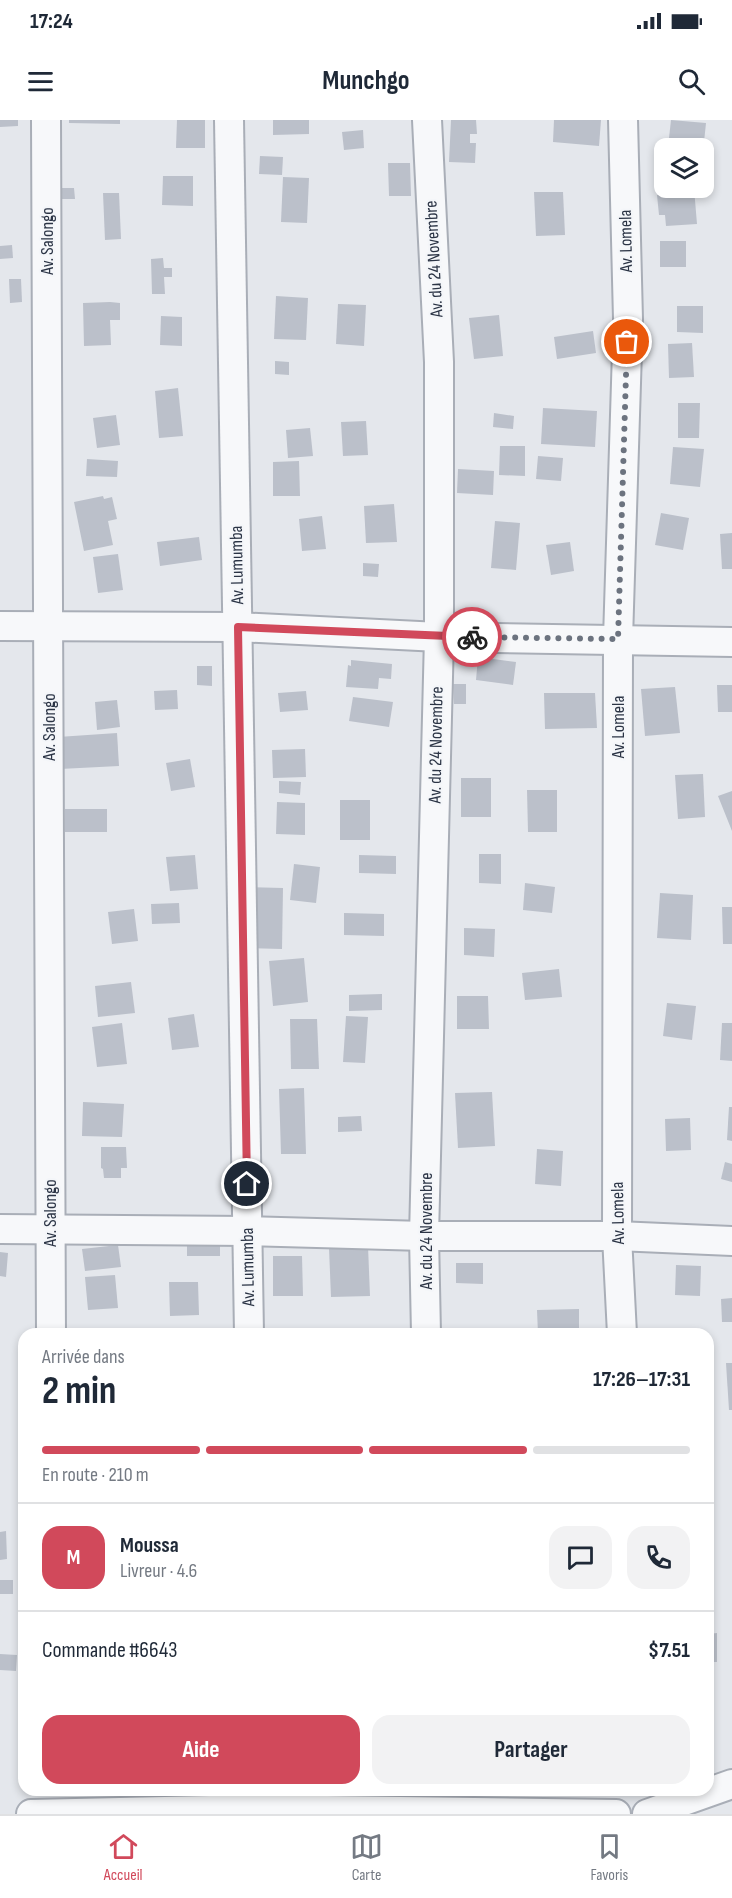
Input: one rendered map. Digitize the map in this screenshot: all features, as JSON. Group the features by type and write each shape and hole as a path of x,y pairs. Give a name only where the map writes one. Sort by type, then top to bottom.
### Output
{"street":[{"name":"Av. Salongo","path":"46,120 51,1328"},
{"name":"Av. Lumumba","path":"229,120 249,1328"},
{"name":"Av. du 24 Novembre","path":"426,1328 424,1236 439,637 439,362 427,120"},
{"name":"Av. Lomela","path":"622,1328 617,1236 618,639 628,319 623,120"},
{"path":"0,626 238,627 439,637 732,642"},
{"path":"0,1229 248,1231 424,1236 617,1236 732,1240"},
{"path":"714,1790 732,1784"},
{"path":"38,1814 39,1796"},
{"path":"644,1796 646,1814 698,1796"},
{"path":"31,1814 254,1804 437,1805 616,1814"}],"building":[{"path":"0,120 18,120 18,126 0,127"},
{"path":"69,120 120,120 120,124 69,123"},
{"path":"177,120 205,120 205,148 176,148"},
{"path":"273,120 309,120 309,134 273,135"},
{"path":"451,120 476,120 477,134 470,134 470,143 476,143 475,163 449,162"},
{"path":"554,120 601,120 599,146 553,142"},
{"path":"671,120 706,123 704,138 669,138"},
{"path":"363,130 364,148 344,150 342,132"},
{"path":"260,156 283,157 282,175 259,174"},
{"path":"388,163 410,163 411,196 389,196"},
{"path":"163,176 193,176 193,206 162,205"},
{"path":"283,177 309,178 307,223 281,222"},
{"path":"58,188 74,188 75,199 59,199"},
{"path":"534,192 563,192 565,235 536,236"},
{"path":"103,193 119,193 121,239 105,240"},
{"path":"657,198 695,198 697,224 666,226 665,215 659,215"},
{"path":"660,241 686,241 686,267 660,267"},
{"path":"12,245 13,258 0,259 0,246"},
{"path":"163,258 164,268 172,268 172,277 164,277 165,294 152,294 151,259"},
{"path":"9,279 21,279 22,302 10,303"},
{"path":"276,296 308,298 306,340 274,339"},
{"path":"83,303 120,303 120,320 110,320 111,345 84,346"},
{"path":"338,304 366,305 364,346 336,344"},
{"path":"677,306 703,306 703,333 677,332"},
{"path":"499,315 503,356 474,359 469,318"},
{"path":"161,316 182,317 182,346 160,345"},
{"path":"593,331 596,353 557,359 554,337"},
{"path":"692,343 694,377 669,378 668,344"},
{"path":"275,361 289,362 289,375 275,374"},
{"path":"178,388 183,436 159,438 155,391"},
{"path":"678,403 700,403 699,438 678,438"},
{"path":"543,408 597,411 595,447 541,444"},
{"path":"494,413 514,416 513,429 493,427"},
{"path":"116,415 120,445 97,448 93,418"},
{"path":"366,421 368,455 343,456 341,422"},
{"path":"310,428 313,456 288,458 286,430"},
{"path":"500,446 525,446 525,476 499,475"},
{"path":"673,447 704,449 700,487 670,484"},
{"path":"538,456 563,458 561,481 536,479"},
{"path":"87,459 118,461 117,477 86,476"},
{"path":"299,461 300,496 273,496 273,462"},
{"path":"458,469 494,471 493,495 457,493"},
{"path":"103,496 104,499 112,497 117,519 108,521 113,545 84,551 74,502"},
{"path":"394,504 397,542 366,543 364,506"},
{"path":"661,513 689,518 683,550 655,545"},
{"path":"322,516 326,549 302,551 299,519"},
{"path":"495,521 520,523 516,570 491,568"},
{"path":"732,533 732,569 722,569 720,534"},
{"path":"199,537 202,560 160,566 157,542"},
{"path":"570,542 574,571 551,575 546,545"},
{"path":"118,554 123,590 98,593 93,557"},
{"path":"363,563 379,564 378,577 363,576"},
{"path":"478,657 516,662 513,685 476,680"},
{"path":"351,660 392,664 391,679 379,678 378,689 346,687 348,665 351,666"},
{"path":"197,666 212,666 212,686 197,685"},
{"path":"453,684 466,684 466,704 454,704"},
{"path":"717,685 732,685 732,712 718,712"},
{"path":"675,687 680,733 645,736 641,689"},
{"path":"177,690 178,709 155,710 154,691"},
{"path":"306,691 308,710 280,712 278,693"},
{"path":"544,693 595,693 597,728 545,729"},
{"path":"353,697 393,702 389,727 349,721"},
{"path":"117,700 120,727 97,730 95,702"},
{"path":"117,733 119,766 60,769 58,737"},
{"path":"305,749 306,777 273,778 272,750"},
{"path":"190,759 195,787 171,791 166,763"},
{"path":"703,774 705,817 678,819 675,775"},
{"path":"461,778 491,778 491,817 461,817"},
{"path":"279,781 301,782 300,795 279,793"},
{"path":"527,790 557,790 557,832 528,832"},
{"path":"732,791 732,831 718,796"},
{"path":"340,800 370,800 370,840 340,840"},
{"path":"277,802 305,803 305,835 276,834"},
{"path":"65,809 107,809 107,832 65,832"},
{"path":"479,854 501,854 501,884 479,883"},
{"path":"195,855 198,889 170,891 166,857"},
{"path":"359,855 396,856 396,874 359,873"},
{"path":"294,864 320,867 316,903 290,900"},
{"path":"525,883 555,887 552,913 523,910"},
{"path":"248,887 283,888 282,949 247,948"},
{"path":"660,893 693,895 691,940 657,938"},
{"path":"179,903 180,923 152,924 151,904"},
{"path":"722,907 732,907 732,944 723,944"},
{"path":"134,909 138,941 112,944 108,912"},
{"path":"344,913 384,914 384,936 344,935"},
{"path":"464,928 495,929 494,957 464,955"},
{"path":"304,958 308,1002 273,1006 269,961"},
{"path":"559,969 562,997 525,1000 522,973"},
{"path":"131,982 135,1013 98,1017 95,986"},
{"path":"382,994 382,1010 349,1011 349,995"},
{"path":"457,996 488,996 489,1029 457,1029"},
{"path":"667,1003 696,1006 692,1040 663,1036"},
{"path":"194,1014 199,1047 172,1050 168,1018"},
{"path":"346,1016 368,1017 365,1063 343,1062"},
{"path":"290,1019 317,1019 319,1069 291,1069"},
{"path":"122,1023 127,1064 97,1067 92,1027"},
{"path":"722,1023 732,1023 732,1061 720,1060"},
{"path":"304,1088 306,1154 281,1154 279,1089"},
{"path":"492,1092 495,1146 458,1148 455,1093"},
{"path":"83,1102 124,1104 122,1137 82,1136"},
{"path":"729,1107 732,1107 732,1141 727,1140"},
{"path":"361,1116 362,1131 338,1132 338,1117"},
{"path":"690,1118 691,1150 666,1151 665,1119"},
{"path":"101,1147 126,1147 127,1168 121,1168 121,1178 104,1178 101,1168"},
{"path":"537,1149 563,1151 561,1186 535,1184"},
{"path":"725,1162 732,1164 732,1182 721,1179"},
{"path":"187,1238 220,1238 220,1256 187,1256"},
{"path":"118,1245 121,1267 85,1271 82,1249"},
{"path":"368,1246 370,1296 331,1297 329,1248"},
{"path":"0,1252 8,1253 6,1277 0,1276"},
{"path":"273,1256 302,1256 303,1296 273,1296"},
{"path":"456,1263 483,1263 483,1284 456,1283"},
{"path":"676,1265 701,1266 700,1296 675,1295"},
{"path":"115,1275 118,1308 88,1310 85,1277"},
{"path":"169,1282 198,1282 199,1315 170,1316"},
{"path":"732,1298 732,1322 722,1322 721,1299"},
{"path":"579,1309 579,1328 538,1328 537,1310"},
{"path":"726,1363 732,1363 732,1410 729,1410"},
{"path":"6,1531 7,1559 0,1560 0,1532"},
{"path":"0,1580 13,1580 13,1594 0,1594"},
{"path":"714,1633 717,1633 717,1662 714,1662"},
{"path":"0,1654 17,1655 16,1671 0,1670"}],"way so far":[{"path":"472,637 618,639 627,342"}],"route":[{"path":"247,1184 238,627 472,637"}]}
